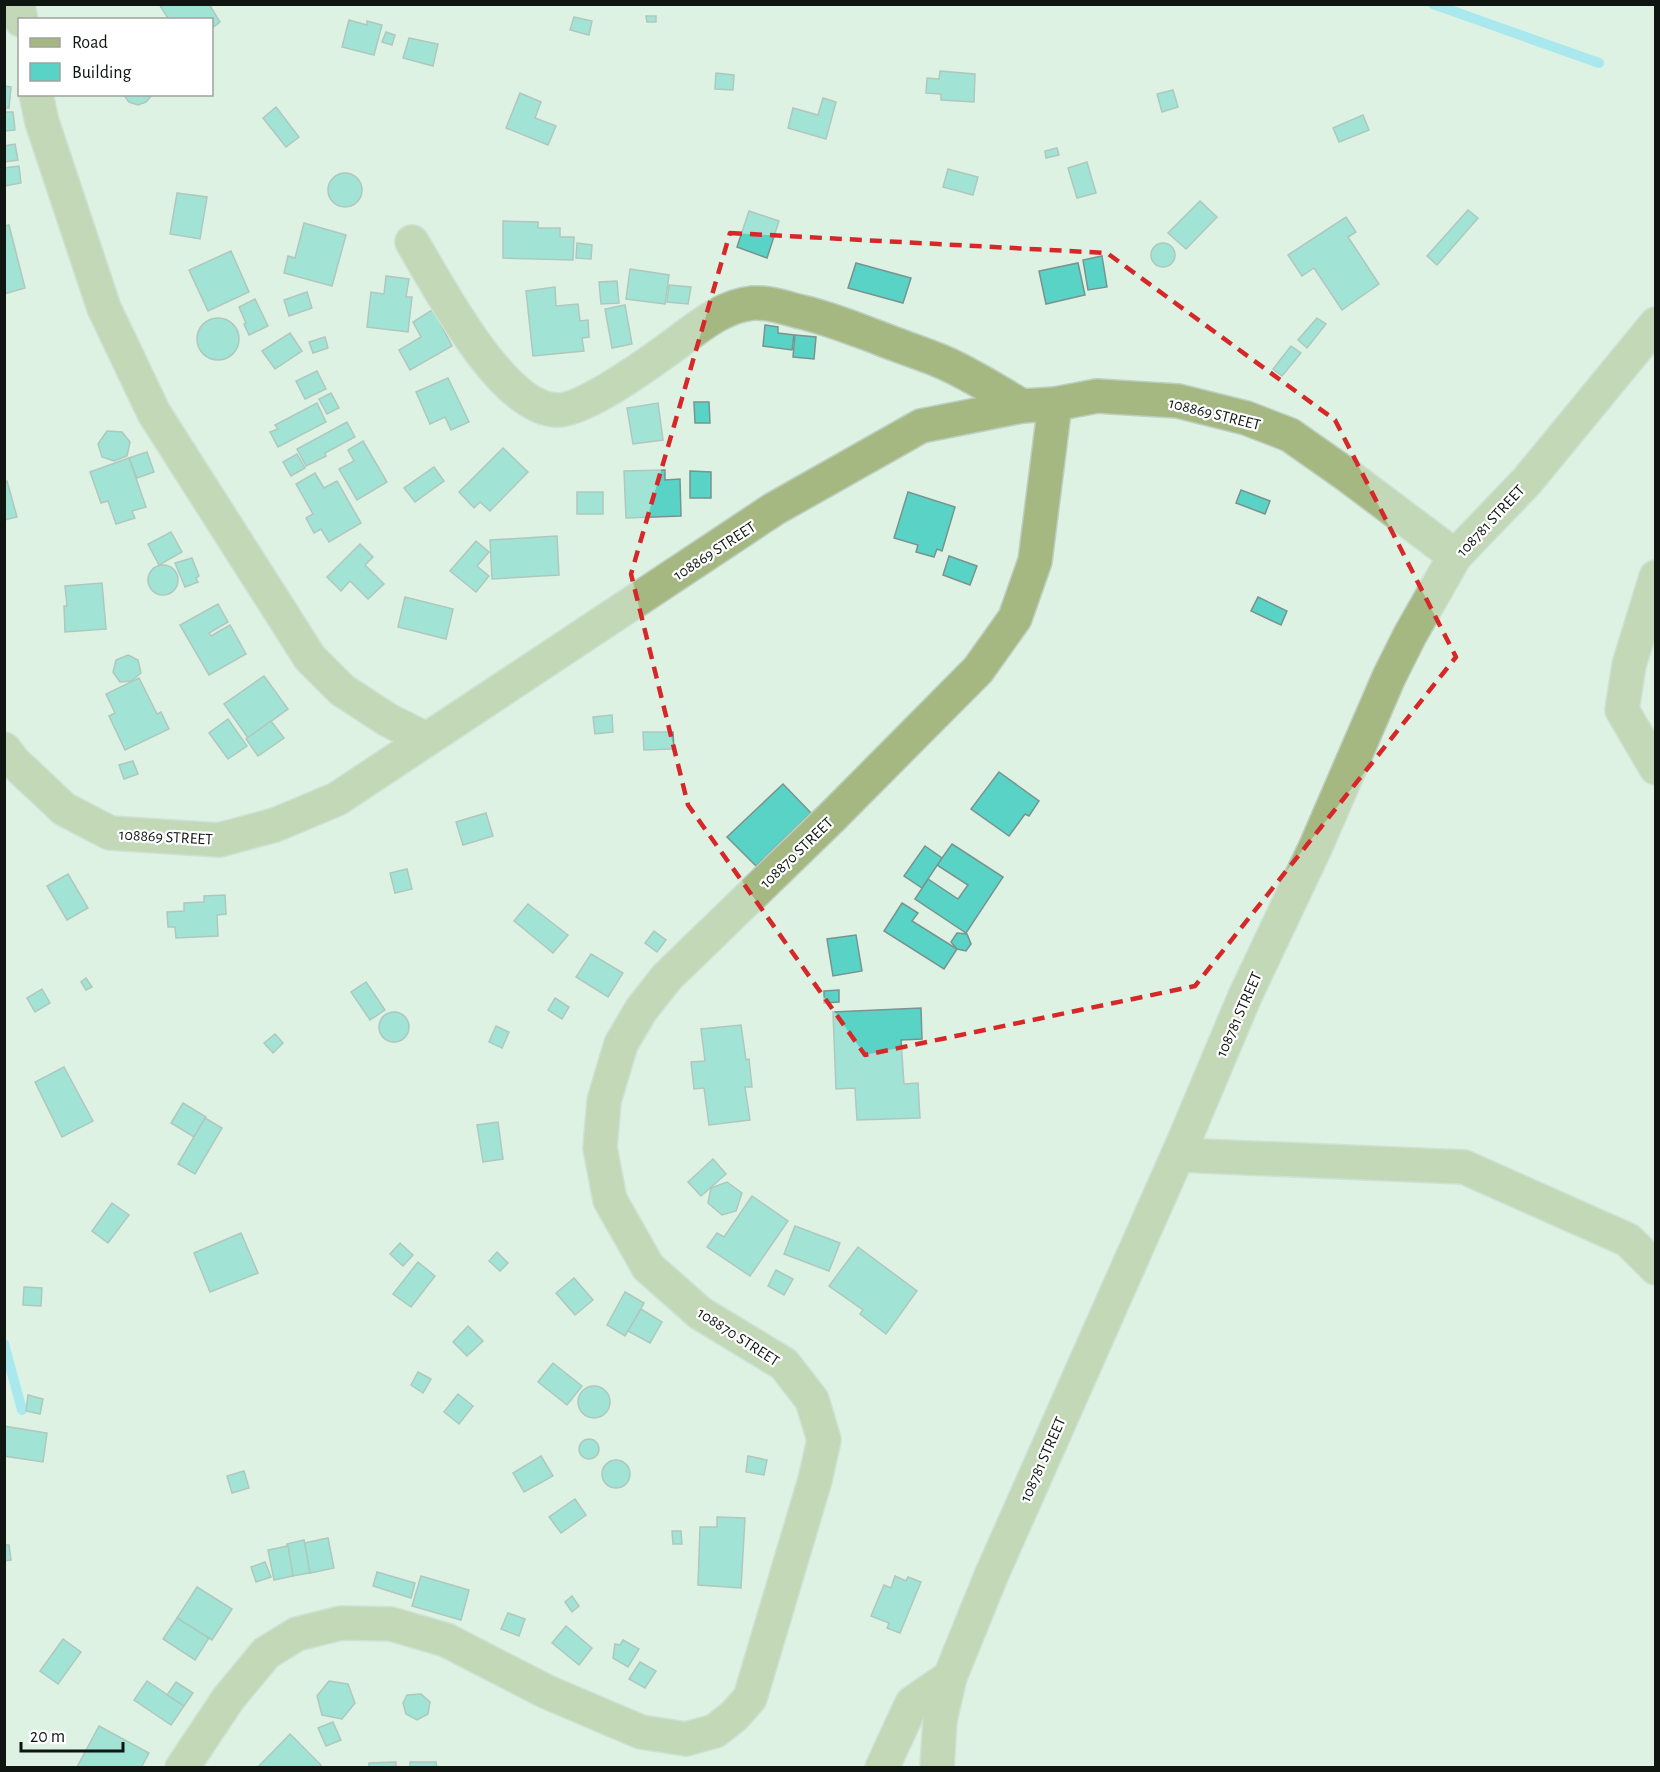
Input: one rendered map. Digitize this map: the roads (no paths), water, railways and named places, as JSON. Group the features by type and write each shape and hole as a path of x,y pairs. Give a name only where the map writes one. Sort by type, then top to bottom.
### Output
{"street":[{"path":"36,96 42,122 104,308 154,413 310,658 342,690 388,720 426,739"},
{"path":"412,242 469,338 513,389 539,406 556,410 576,406 623,381 710,320 736,307 752,303 766,303 824,317 946,363 1022,406"},
{"name":"108781 STREET","path":"937,1767 940,1720 950,1677 991,1576 1178,1155 1245,996 1316,846 1389,677 1455,556 1527,481 1656,324"},
{"name":"108869 STREET","path":"4,749 14,762 64,809 110,833 219,840 275,825 337,800 774,510 921,426 1022,406 1054,404 1097,396 1179,401 1246,418 1290,435 1455,556"},
{"name":"108870 STREET","path":"182,1767 228,1699 266,1653 297,1634 341,1623 391,1624 446,1640 547,1692 641,1732 686,1739 715,1731 734,1716 750,1698 815,1480 824,1440 812,1400 784,1364 700,1313 648,1267 610,1200 600,1148 604,1101 621,1044 641,1010 667,977 831,818 978,670 1015,618 1035,561 1054,404"},
{"path":"1656,577 1629,665 1622,710 1656,768"},
{"path":"1178,1155 1464,1167 1628,1240 1656,1268"},
{"path":"882,1767 912,1703 950,1677"}],"waterway":[{"path":"1433,4 1599,63"},
{"path":"4,1344 22,1410"}]}
